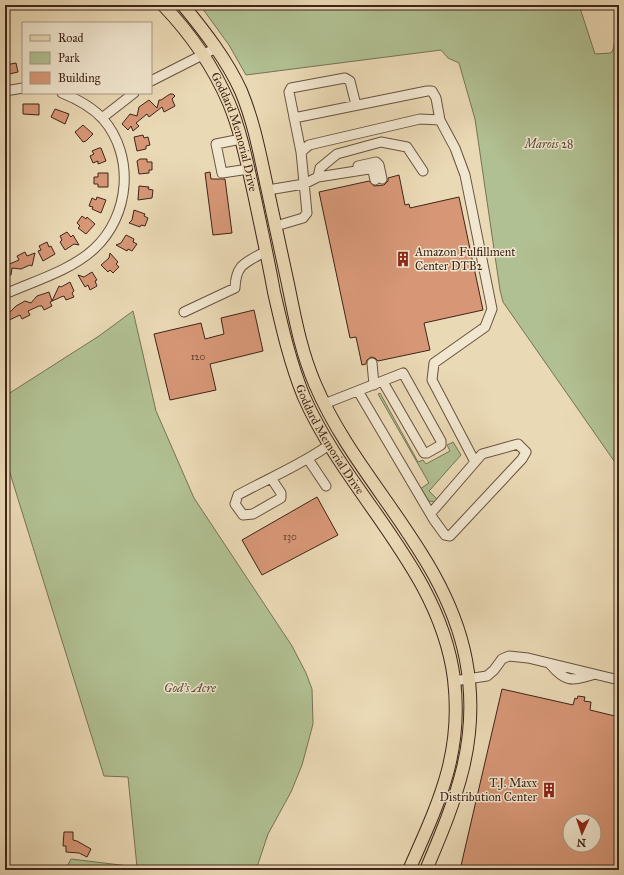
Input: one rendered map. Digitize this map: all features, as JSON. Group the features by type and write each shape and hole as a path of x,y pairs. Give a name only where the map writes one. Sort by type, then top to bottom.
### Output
{"main road":[{"name":"Goddard Memorial Drive","path":"163,5 184,28 203,55 227,99 241,139 280,318 295,372 310,410 330,445 426,590 445,638 454,680 456,718 450,766 440,801 409,870"},
{"name":"Goddard Memorial Drive","path":"183,5 216,48 231,71 248,110 268,190 302,348 314,384 344,442 436,577 457,625 467,662 471,699 470,731 462,776 452,806 426,870"}],"street":[{"path":"152,80 216,48"},
{"path":"276,226 303,218 307,213 301,152 288,92 292,88 345,78 350,81 356,105"},
{"path":"5,91 22,88"},
{"path":"294,118 425,91 432,91 436,98 440,120 455,148 465,175 492,309 485,327 434,363 432,380 476,462"},
{"path":"5,294 81,259 101,242 111,228 122,202 124,170 115,139 102,118 80,102 64,94"},
{"path":"102,118 133,94"},
{"path":"301,152 309,145 420,119 440,120"},
{"path":"241,139 216,144 222,173 248,169"},
{"path":"318,177 320,168 337,154 381,142 407,147 423,171"},
{"path":"268,190 304,184 318,177 341,172 346,174 369,170 373,171 379,179"},
{"path":"184,312 235,288 235,274 239,269 266,251"},
{"path":"324,404 358,391 378,383 403,373 441,441 441,445 427,453 424,453 378,383 372,375 374,372 369,363"},
{"path":"358,391 431,513 445,535 450,536 522,459 526,452 518,444 482,454 431,513"},
{"path":"271,478 281,493 281,498 253,514 243,515 235,504 238,495 271,478 308,459 330,445"},
{"path":"308,459 326,486"},
{"path":"454,680 487,676 494,670 502,659 509,656 528,658 593,675 619,680"}],"green space":[{"name":"Marois 28","path":"200,5 579,5 595,54 611,53 619,28 619,468 503,302 475,119 459,63 448,58 441,50 246,75 229,45"},
{"name":"God's Acre","path":"133,311 156,411 194,498 292,646 306,673 312,689 313,724 302,765 291,792 268,834 256,870 65,870 71,859 137,867 128,777 104,776 5,457 5,396 99,336"},
{"path":"380,393 418,462 423,460 426,464 450,451 447,445 453,442 461,455 429,491 437,499 435,502 429,501 420,489 429,483 378,394"}],"building":[{"path":"16,63 18,72 5,75 5,65"},
{"path":"170,94 175,96 172,99 175,106 164,112 162,107 149,117 147,114 136,123 139,126 133,131 131,126 128,130 122,124 130,114 137,116 139,107 149,100 157,108 159,100"},
{"path":"23,104 39,104 39,115 23,114"},
{"path":"55,109 69,114 65,124 51,117"},
{"path":"83,125 93,134 83,142 75,132"},
{"path":"143,135 144,138 148,137 150,145 146,146 146,149 137,151 134,137"},
{"path":"101,148 106,161 98,164 98,161 93,163 90,156 94,154 92,151"},
{"path":"140,159 147,159 147,162 152,162 152,170 149,170 149,173 139,174 137,161"},
{"path":"210,172 211,179 225,179 232,233 213,235 205,173"},
{"path":"98,173 108,173 108,187 98,187 98,184 94,184 94,177 98,177"},
{"name":"Amazon Fulfillment Center DTB2","path":"399,175 405,205 409,204 410,208 459,197 483,310 424,323 430,350 378,361 371,357 367,360 366,364 362,365 356,337 350,338 319,192 369,181 374,186 384,185 388,181 388,178"},
{"path":"139,186 149,187 148,189 153,190 152,198 138,200"},
{"path":"97,197 106,200 101,213 89,206 92,198 96,200"},
{"path":"134,210 145,214 144,216 148,218 145,226 141,225 140,227 129,223 132,220"},
{"path":"82,216 86,219 87,217 95,224 86,234 78,228 80,226 77,223"},
{"path":"67,232 71,237 73,235 79,245 74,244 65,250 60,242 62,240 60,236"},
{"path":"126,235 134,239 133,242 137,244 132,251 128,249 127,251 116,245 121,243"},
{"path":"47,242 55,254 43,261 38,251 41,250 39,246"},
{"path":"25,252 27,256 35,253 32,266 30,265 21,269 12,268 11,275 5,276 5,266 19,260 17,256"},
{"path":"110,253 118,262 116,264 119,267 113,273 110,270 108,272 101,265 109,258"},
{"path":"92,272 97,280 95,281 97,286 90,290 88,285 85,287 78,275 84,277"},
{"path":"70,282 74,291 72,293 74,297 66,300 64,296 61,297 50,302 52,306 44,310 42,306 39,306 28,311 30,315 22,319 20,315 5,322 5,317 16,306 25,301 31,303 37,296 49,292 52,301 59,286 61,287"},
{"path":"254,310 263,351 210,364 216,390 170,400 154,334 201,323 205,339 224,334 221,318"},
{"path":"317,497 338,535 262,575 242,540"},
{"name":"T.J. Maxx Distribution Center","path":"502,689 573,705 575,698 577,699 578,696 585,697 584,701 591,702 590,710 619,717 619,870 460,870"},
{"path":"64,832 73,832 73,840 91,849 87,857 79,853 66,852 66,846 63,846"}],"place":[{"name":"Amazon Fulfillment Center DTB2","path":"403,259"},
{"name":"T.J. Maxx Distribution Center","path":"549,790"}]}
